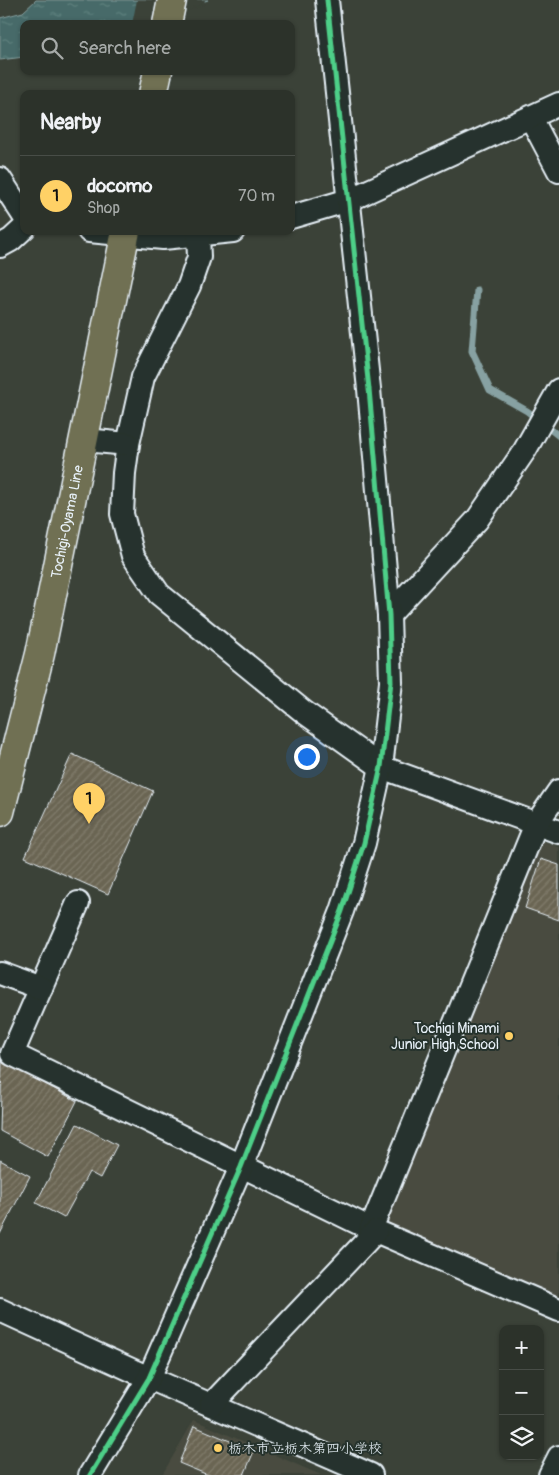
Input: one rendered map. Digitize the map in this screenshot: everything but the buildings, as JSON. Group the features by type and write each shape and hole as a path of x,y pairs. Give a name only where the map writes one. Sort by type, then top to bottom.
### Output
{"main road":[{"path":"169,20 172,0"},
{"path":"155,90 157,75"},
{"name":"Tochigi-Oyama Line","path":"0,812 40,654 85,440 125,235"}],"street":[{"path":"90,1475 149,1378 241,1167 342,911 364,843 380,767 390,682 389,614 369,389 327,0"},
{"path":"295,216 348,200 559,104"},
{"path":"531,118 559,171"},
{"path":"0,179 20,210"},
{"path":"0,246 11,240 20,232"},
{"path":"134,235 163,238 205,235"},
{"path":"198,236 199,257 189,286 143,377 128,444 124,473 122,514 133,556 159,594 304,712 380,767 559,832"},
{"path":"389,614 477,520 525,450 559,390"},
{"path":"85,440 128,444"},
{"path":"211,1405 373,1230 536,824 559,791"},
{"path":"78,903 12,1054 373,1230 559,1310"},
{"path":"0,973 41,988"},
{"path":"0,1310 149,1378 371,1475"},
{"path":"550,1475 559,1457"}],"shaded area":[{"name":"Tochigi Minami Junior High School","path":"537,839 559,847 559,1302 384,1225"},
{"name":"栃木市立栃木第四小学校","path":"194,1420 321,1475 162,1475"}],"water":[{"path":"36,0 208,0 152,20 20,20 20,58 0,60 0,18 23,12"}],"pier":[{"path":"137,0 205,0 204,4 160,20 133,20"}],"waterway":[{"path":"477,290 472,351 490,390 527,411 559,436"}],"cycle path":[{"path":"90,1475 149,1378 241,1167 342,911 364,843 381,767 391,682 389,615 369,389 327,0"}],"place":[{"name":"docomo","path":"89,824"},
{"name":"Tochigi Minami Junior High School","path":"509,1036"},
{"name":"栃木市立栃木第四小学校","path":"218,1448"}]}
